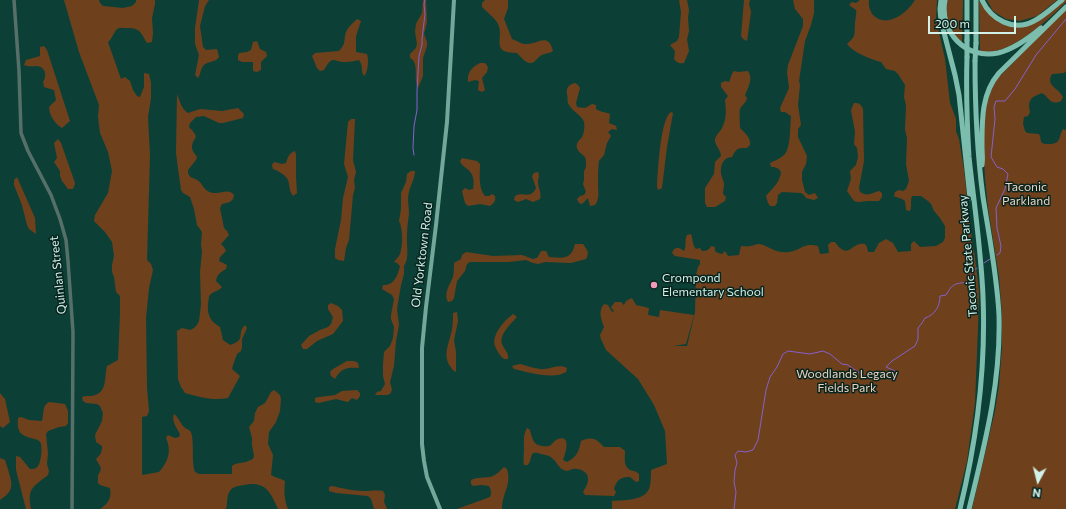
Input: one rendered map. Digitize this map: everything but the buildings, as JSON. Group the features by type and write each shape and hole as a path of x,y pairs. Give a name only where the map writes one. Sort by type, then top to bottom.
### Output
{"highway":[{"path":"942,0 940,9 941,21 959,96 972,211 976,221"},
{"path":"945,0 945,20 955,38 963,46 979,53 987,54 1002,52 1016,45 1037,31 1066,7"},
{"name":"Taconic State Parkway","path":"960,509 968,475 977,422 983,359 984,327 983,295 968,136 966,93 967,0"},
{"name":"Taconic State Parkway","path":"969,509 992,412 996,380 999,315 995,272 980,172 976,124 976,0"},
{"path":"982,0 989,11 999,20 1007,24 1019,25 1028,24 1037,20 1062,0"},
{"path":"980,172 982,164 983,110 990,86 999,73 1066,7"}],"main road":[{"name":"Old Yorktown Road","path":"440,509 427,477 422,444 422,348 447,122 454,0"}],"street":[{"name":"Quinlan Street","path":"14,0 19,71 21,133 28,151 51,195 66,240 73,332 72,509"}],"green space":[{"path":"64,0 99,0 103,6 123,8 132,6 136,0 155,0 152,18 152,42 147,43 140,31 131,28 119,28 108,42 121,79 125,77 130,81 137,96 140,97 144,87 144,73 149,74 151,83 151,98 148,117 150,155 147,260 151,264 153,270 149,288 146,318 147,388 149,411 147,416 142,417 142,475 159,472 165,464 169,452 166,438 168,435 175,438 179,437 180,434 174,422 174,414 185,428 190,431 193,444 193,462 195,472 199,474 232,474 232,466 253,459 252,438 249,427 254,421 255,413 258,407 265,403 271,392 274,390 280,395 281,399 280,411 276,422 269,432 268,444 273,455 271,475 285,481 284,488 288,509 278,509 266,489 262,486 251,484 236,486 231,489 228,495 226,509 100,509 110,498 110,488 98,483 98,475 101,468 96,459 102,450 102,446 96,442 95,435 102,421 103,413 100,406 97,404 86,403 83,401 82,397 95,395 102,390 105,383 107,366 118,360 120,296 116,292 112,272 114,256 112,242 94,221 95,215 108,193 112,171 108,152 100,133 98,117 99,105 79,52"},
{"path":"199,0 209,0 205,6 200,26 203,47 206,50 217,49 219,57 216,60 204,65 198,78 195,75 199,55 195,44 195,28"},
{"path":"423,0 426,0 427,22 424,34 427,46 423,58 423,76 418,88 416,80 416,67 413,60 410,58 410,54 416,48 417,44 415,32 416,24 422,13"},
{"path":"485,0 508,0 508,8 504,19 512,39 524,44 545,40 551,45 553,51 540,56 535,61 530,63 525,61 517,53 503,50 500,44 500,29 498,24 482,7 482,3"},
{"path":"679,0 687,0 689,10 689,31 687,39 689,51 684,63 677,62 674,59 675,51 670,45 677,41 679,37 681,12"},
{"path":"744,0 750,0 749,4 751,12 747,41 741,36"},
{"path":"793,0 814,0 814,13 805,41 799,81 798,105 801,125 798,129 798,137 807,156 806,164 802,172 805,192 809,195 815,193 818,198 814,200 806,198 801,193 782,192 778,195 775,206 770,206 766,196 777,182 781,172 777,168 771,167 770,163 784,155 788,148 790,137 791,116 785,112 781,112 780,108 789,88 787,72 788,65 803,26 803,19 795,9"},
{"name":"Woodlands Legacy Fields Park","path":"860,0 869,0 871,12 878,19 890,20 896,18 907,10 915,0 937,0 936,19 945,59 950,103 956,119 956,131 959,139 964,170 979,291 975,403 967,461 955,509 612,509 612,501 627,500 643,496 649,489 651,470 667,464 665,431 654,405 638,379 606,350 601,339 600,335 604,327 601,318 601,309 604,304 608,305 612,312 614,311 611,307 615,302 621,302 624,305 626,301 632,298 636,305 649,308 648,315 659,317 660,310 694,315 686,344 673,346 687,346 695,312 696,275 700,260 675,256 672,253 674,249 677,248 684,251 687,235 691,234 693,244 696,249 700,248 702,251 705,251 711,246 715,247 715,251 718,253 722,254 725,251 728,256 739,255 741,246 759,244 780,252 789,252 813,245 818,246 820,254 829,253 828,245 831,242 835,242 840,248 847,251 856,245 865,244 868,252 874,252 879,243 886,239 893,243 898,252 911,251 911,244 914,241 920,247 936,246 943,242 945,238 945,226 928,201 921,196 912,196 910,211 906,210 905,201 894,196 895,192 906,189 909,181 906,164 907,138 905,130 905,85 895,71 886,69 881,62 858,53 847,44 854,35 856,14 856,10 849,5 852,2 856,3"},
{"path":"947,0 963,0 962,42 959,41 954,35 948,24 946,15"},
{"path":"987,0 1057,0 1037,16 1020,21 1006,19 993,11"},
{"path":"1066,0 1066,2 1050,17 1020,40 999,50 987,52 980,51 980,1 988,12 999,22 1010,26 1021,26"},
{"name":"Taconic Parkland","path":"1066,9 1066,71 1064,73 1052,74 1050,78 1051,84 1063,97 1061,101 1052,102 1042,93 1035,96 1030,102 1030,112 1028,116 1024,117 1023,124 1027,133 1039,134 1041,142 1045,144 1056,143 1059,140 1063,129 1066,130 1066,509 972,509 995,411 1002,347 1002,314 999,277 988,208 985,178 983,139 986,104 995,81"},
{"path":"357,19 361,21 356,36 356,52 367,54 368,59 368,66 364,76 359,60 342,62 332,60 324,70 320,71 317,68 312,56 315,53 339,51 344,44 347,30"},
{"path":"257,41 260,49 266,52 267,56 261,62 261,70 257,72 253,71 253,62 242,62 238,60 238,56 239,53 251,50 253,42"},
{"path":"44,46 47,50 70,121 62,128 55,122 50,113 49,107 56,100 54,90 44,87 44,70 37,66 24,65 26,60 40,56 40,47"},
{"path":"480,63 485,63 488,67 487,72 482,78 485,90 482,92 478,90 479,81 475,80 468,82 468,75 471,70"},
{"path":"734,71 748,71 750,76 749,85 745,95 747,98 740,109 740,128 749,138 750,145 747,148 738,149 732,157 724,160 721,174 724,183 723,194 726,197 725,201 715,207 707,207 705,203 705,188 714,174 715,162 721,156 715,139 725,121 725,100 728,96 721,87 721,83 725,81 729,82"},
{"path":"575,83 580,88 576,103 577,107 585,108 592,104 596,105 596,109 610,114 609,123 616,126 617,130 612,129 608,132 611,136 607,143 604,155 599,161 598,200 595,205 590,206 588,198 582,204 579,203 577,199 586,192 583,184 586,160 577,148 577,143 583,134 584,122 581,117 569,106 568,101 567,88"},
{"path":"177,94 182,107 188,113 200,109 222,111 238,108 244,114 243,118 223,123 219,123 204,116 196,117 190,123 189,127 196,136 192,144 192,148 197,157 188,170 188,173 210,192 229,192 234,195 230,202 222,204 220,208 224,228 229,235 221,244 226,251 220,257 219,261 227,265 226,269 217,277 216,281 222,287 210,295 208,307 210,317 220,327 223,340 230,345 240,339 242,328 245,325 247,328 242,339 241,351 237,354 232,369 240,376 228,398 222,399 212,399 185,393 178,379 177,331 182,328 190,330 197,325 199,321 201,305 200,272 202,232 197,225 190,197 181,190 176,153"},
{"path":"854,103 860,104 863,109 864,161 859,188 860,192 872,194 879,191 882,193 882,197 879,201 856,202 847,191 851,179 850,171 856,165 858,157 857,148 854,144 855,132 851,110"},
{"path":"671,112 673,113 662,188 658,190 660,146 664,125"},
{"path":"351,119 355,119 353,160 356,172 349,240 344,261 335,258 335,249 348,177 344,164 348,122"},
{"path":"58,139 61,143 74,180 75,184 73,189 68,189 62,181 60,171 54,162 57,158 54,143"},
{"path":"295,151 297,193 293,196 286,176 273,169 272,165 274,162 282,164 286,163 290,154"},
{"path":"462,158 477,161 480,164 481,189 485,196 492,194 495,196 494,202 490,206 480,204 468,206 465,203 462,191 465,188 469,190 473,189 474,181 471,173 461,163 460,161"},
{"path":"411,171 415,171 415,174 408,195 409,214 407,259 404,266 404,274 397,309 399,325 394,366 390,382 392,390 390,394 387,395 375,395 377,392 381,391 385,384 383,376 384,352 390,346 393,338 394,327 391,315 394,299 392,295 382,289 383,285 393,282 400,266 394,262 400,255 402,246 402,232 399,221 401,193 406,182 407,174"},
{"path":"538,172 538,184 541,195 540,199 533,202 526,199 518,202 514,200 515,196 521,194 531,194 534,192 536,188 532,176 534,173"},
{"path":"17,177 35,218 36,234 29,229 27,225 22,205 14,185 14,180"},
{"path":"575,244 583,244 588,253 586,259 571,263 545,262 538,264 526,260 509,262 470,262 467,264 465,271 457,281 454,298 452,301 448,302 446,295 453,277 454,263 461,259 462,255 466,252 493,256 522,255 533,259 537,258 541,251 546,251 549,257 563,258 571,253"},
{"path":"331,303 338,306 342,310 343,321 333,334 317,341 307,349 303,349 301,345 309,336 331,324 333,317 328,309 328,305"},
{"path":"457,312 458,321 454,340 456,352 456,372 452,369 448,361 447,348 451,334 453,313"},
{"path":"513,314 517,317 506,329 502,337 502,344 508,357 508,359 504,359 495,346 495,337 506,320"},
{"path":"347,361 354,361 358,363 359,368 342,370 335,379 331,376 330,372 333,369"},
{"path":"520,364 539,369 559,366 567,368 566,372 561,374 548,375 514,369 512,366"},
{"path":"357,390 360,393 360,396 357,400 352,398 348,402 336,399 319,403 315,402 315,398 335,395 342,391"},
{"path":"0,393 5,399 10,422 3,428 0,426"},
{"path":"49,402 65,404 68,411 68,423 66,426 48,431 46,434 48,475 38,482 32,489 30,497 31,509 26,509 16,470 16,456 20,457 30,469 35,469 40,461 41,444 38,440 21,434 18,426 18,418 21,417 29,420 42,421 44,407"},
{"path":"527,428 530,430 533,441 542,446 549,446 558,439 565,439 566,446 563,460 567,462 575,456 581,441 585,439 594,439 604,447 620,447 625,451 626,466 630,470 639,474 639,481 636,482 630,477 620,479 616,483 614,489 616,492 614,496 585,495 583,492 588,483 588,477 586,473 581,470 573,469 565,471 547,455 536,453 532,454 528,465 524,465 524,438"},
{"path":"0,458 5,460 11,478 11,488 9,492 0,500"},
{"path":"504,467 507,469 508,484 503,498 502,509 457,509 490,497 491,492 489,486 473,486 471,484 471,480 492,476"},
{"path":"332,486 364,491 383,491 385,495 384,502 387,509 374,509 371,499 368,496 329,491 329,487"}],"waterway":[{"path":"414,155 414,126 417,110 419,56 422,45 425,0"},
{"path":"997,255 1000,253 1001,246 997,228 996,208 1005,189 1008,174 1003,169 997,167 991,157 995,119 994,107 996,101 1005,101 1015,89 1036,55 1066,19"},
{"path":"984,263 990,259"},
{"path":"734,509 736,492 734,482 737,463 735,455 738,451 746,452 753,450 758,440 766,390 770,377 783,354 788,351 810,354 823,351 830,354 842,364 848,365 864,376 882,376 890,379 897,376 895,371 886,367 892,361 915,346 918,339 918,328 925,318 932,315 936,310 940,296 946,295 950,288 954,285 968,282 974,270 977,268"}],"place":[{"name":"Crompond Elementary School","path":"654,285"}]}
